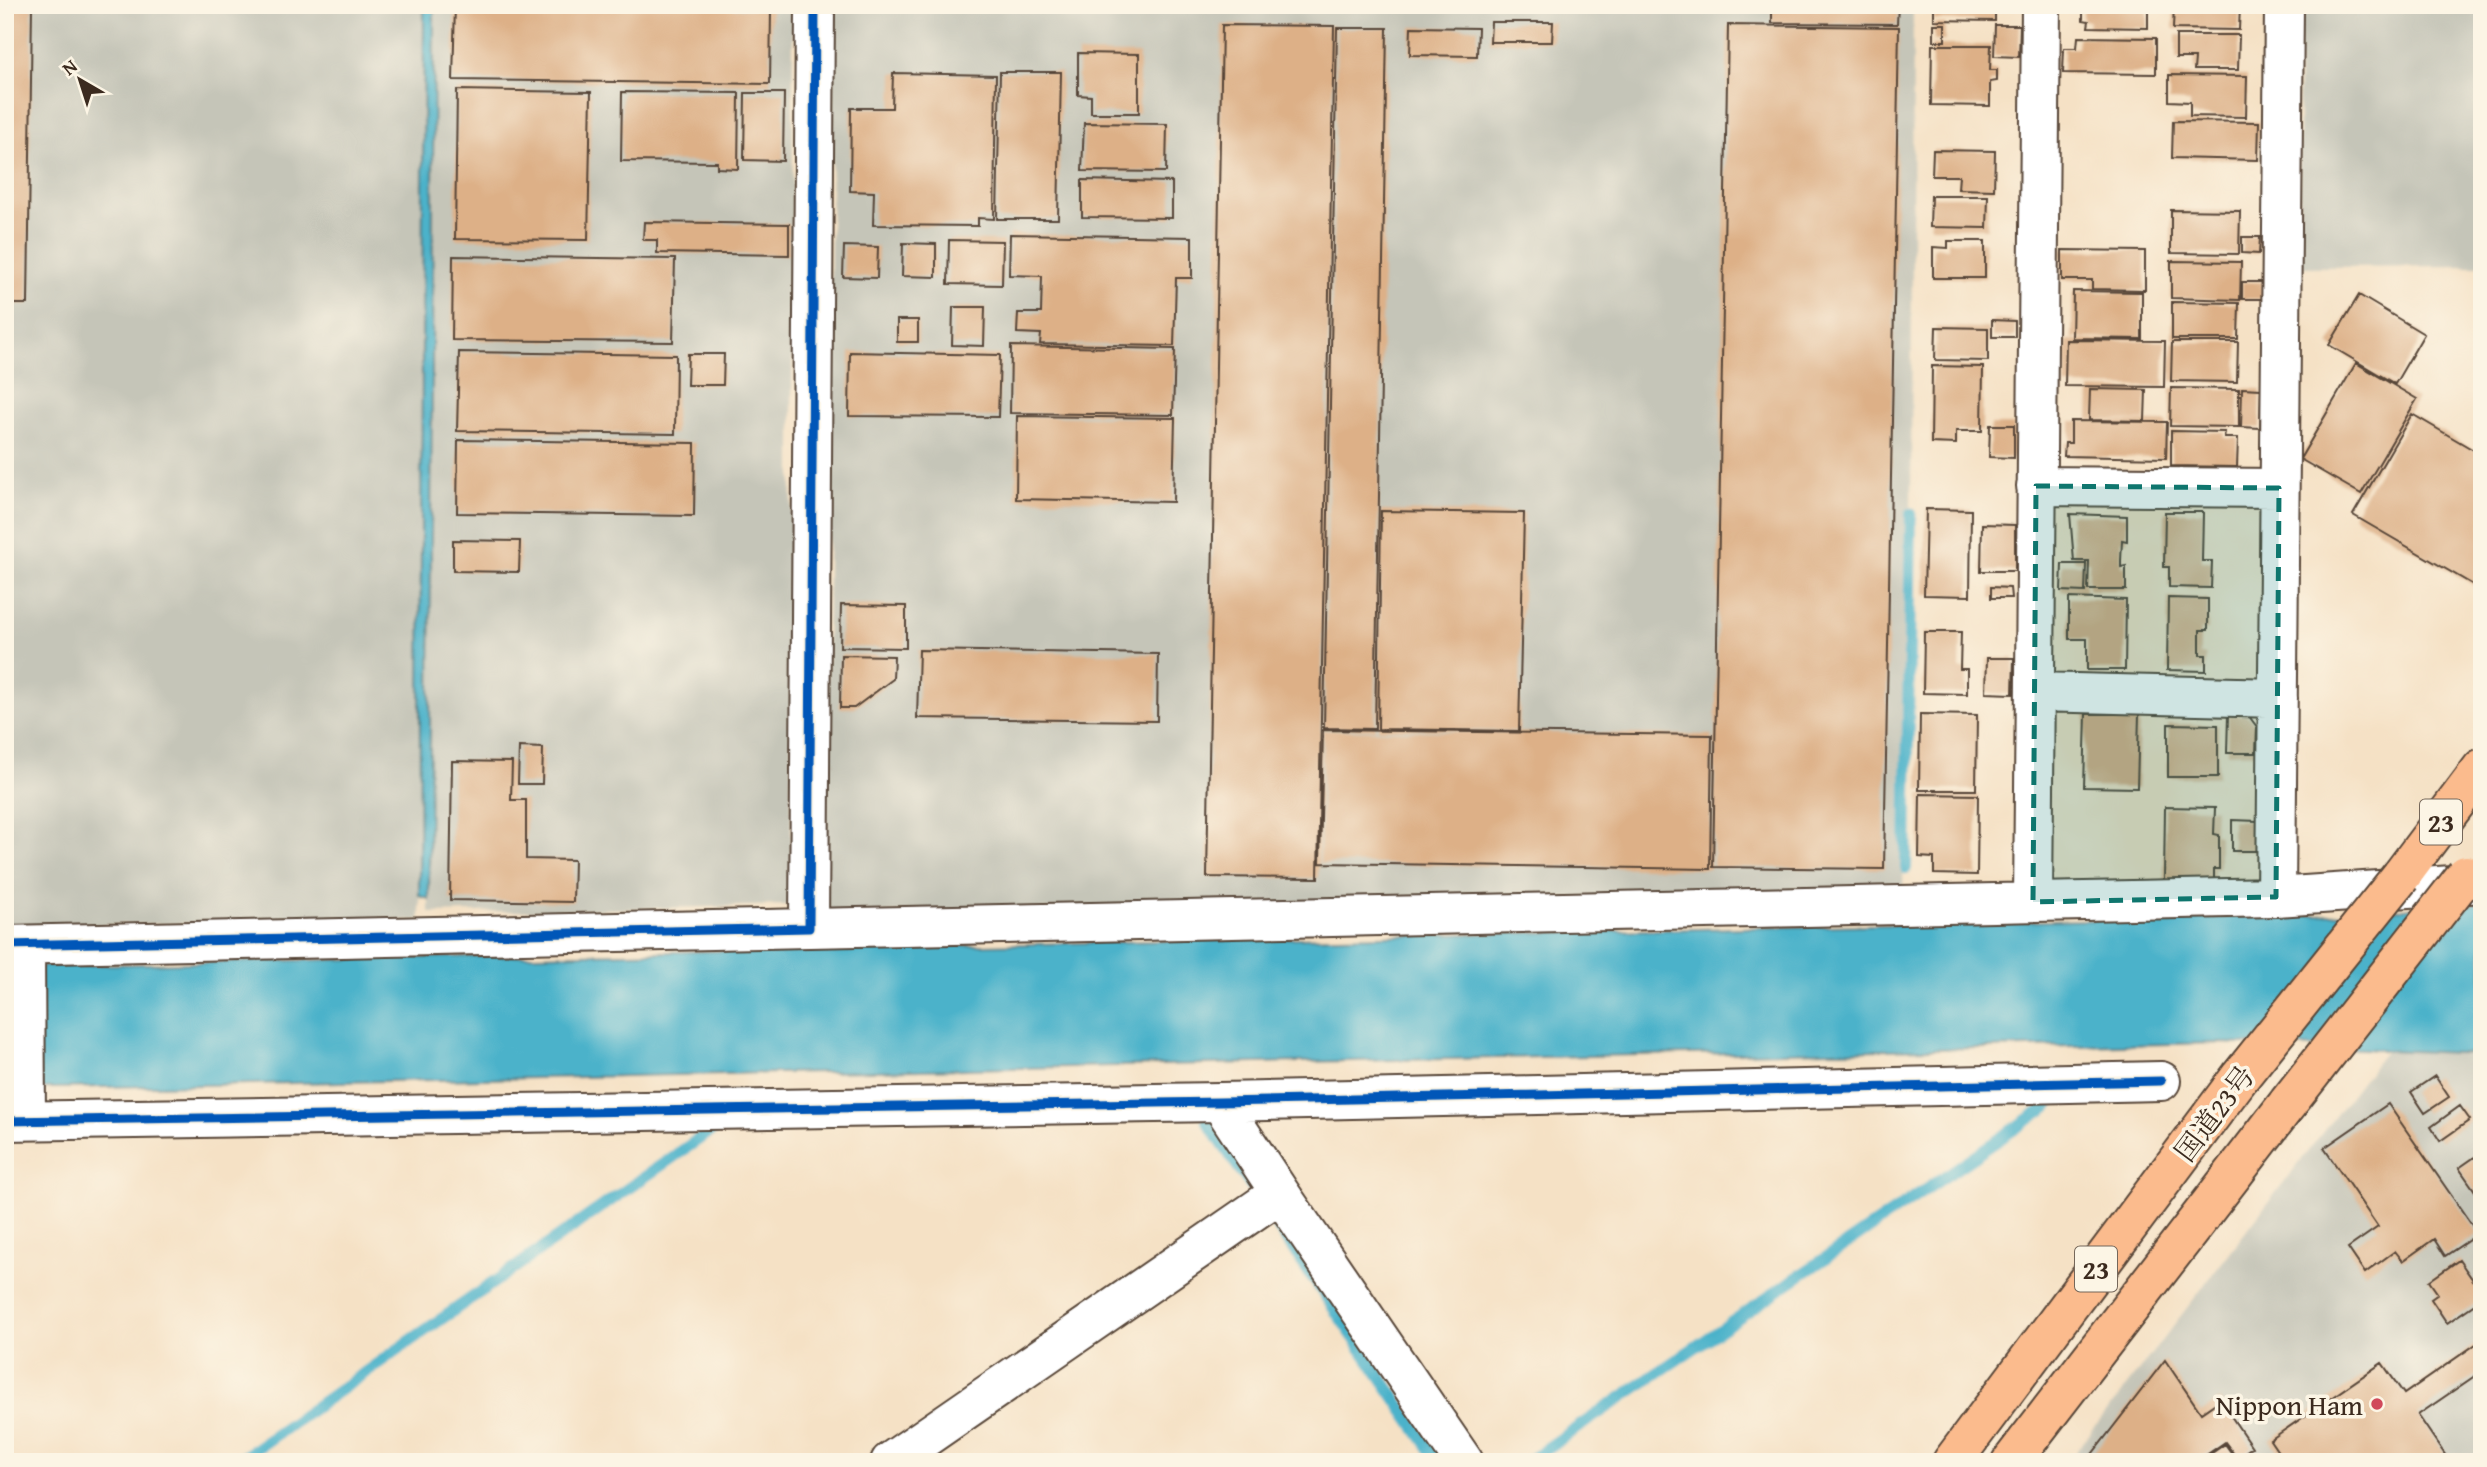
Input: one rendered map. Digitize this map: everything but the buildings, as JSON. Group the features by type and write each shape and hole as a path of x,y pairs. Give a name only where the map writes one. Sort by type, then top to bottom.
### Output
{"highway":[{"name":"国道23号","path":"1952,1462 2241,1077 2401,876 2482,768"},
{"name":"国道23号","path":"2011,1462 2288,1104 2476,871"}],"street":[{"path":"809,928 815,5"},
{"path":"2033,902 2041,5"},
{"path":"2276,897 2284,5"},
{"path":"2036,486 2279,488"},
{"path":"2035,692 2278,698"},
{"path":"2161,1081 1220,1102 19,1113 18,950 809,928 2276,897 2476,871"},
{"path":"1220,1102 1464,1462"},
{"path":"890,1462 1280,1194"}],"highlighted area":[{"path":"2036,486 2279,488 2276,897 2033,902"}],"shaded area":[{"path":"5,5 424,5 420,920 5,926"},
{"path":"434,5 793,5 791,905 429,913"},
{"path":"833,5 1913,5 1911,514 1903,891 825,914"},
{"path":"2298,5 2471,5 2482,16 2482,266 2300,267"},
{"path":"2386,1050 2482,1054 2482,1462 2068,1462"}],"water":[{"path":"424,5 434,5 429,899 419,896"},
{"path":"2482,903 2482,1054 2219,1043 5,1089 5,967 2317,915"}],"waterway":[{"path":"1906,868 1911,514"},
{"path":"1527,1462 2048,1106"},
{"path":"1207,1121 1251,1186"},
{"path":"237,1462 716,1127"},
{"path":"1276,1224 1439,1462"}],"cycle path":[{"path":"5,945 809,928 815,5"},
{"path":"5,1121 1220,1102 2161,1081"}],"place":[{"name":"Nippon Ham","path":"2377,1404"}]}
